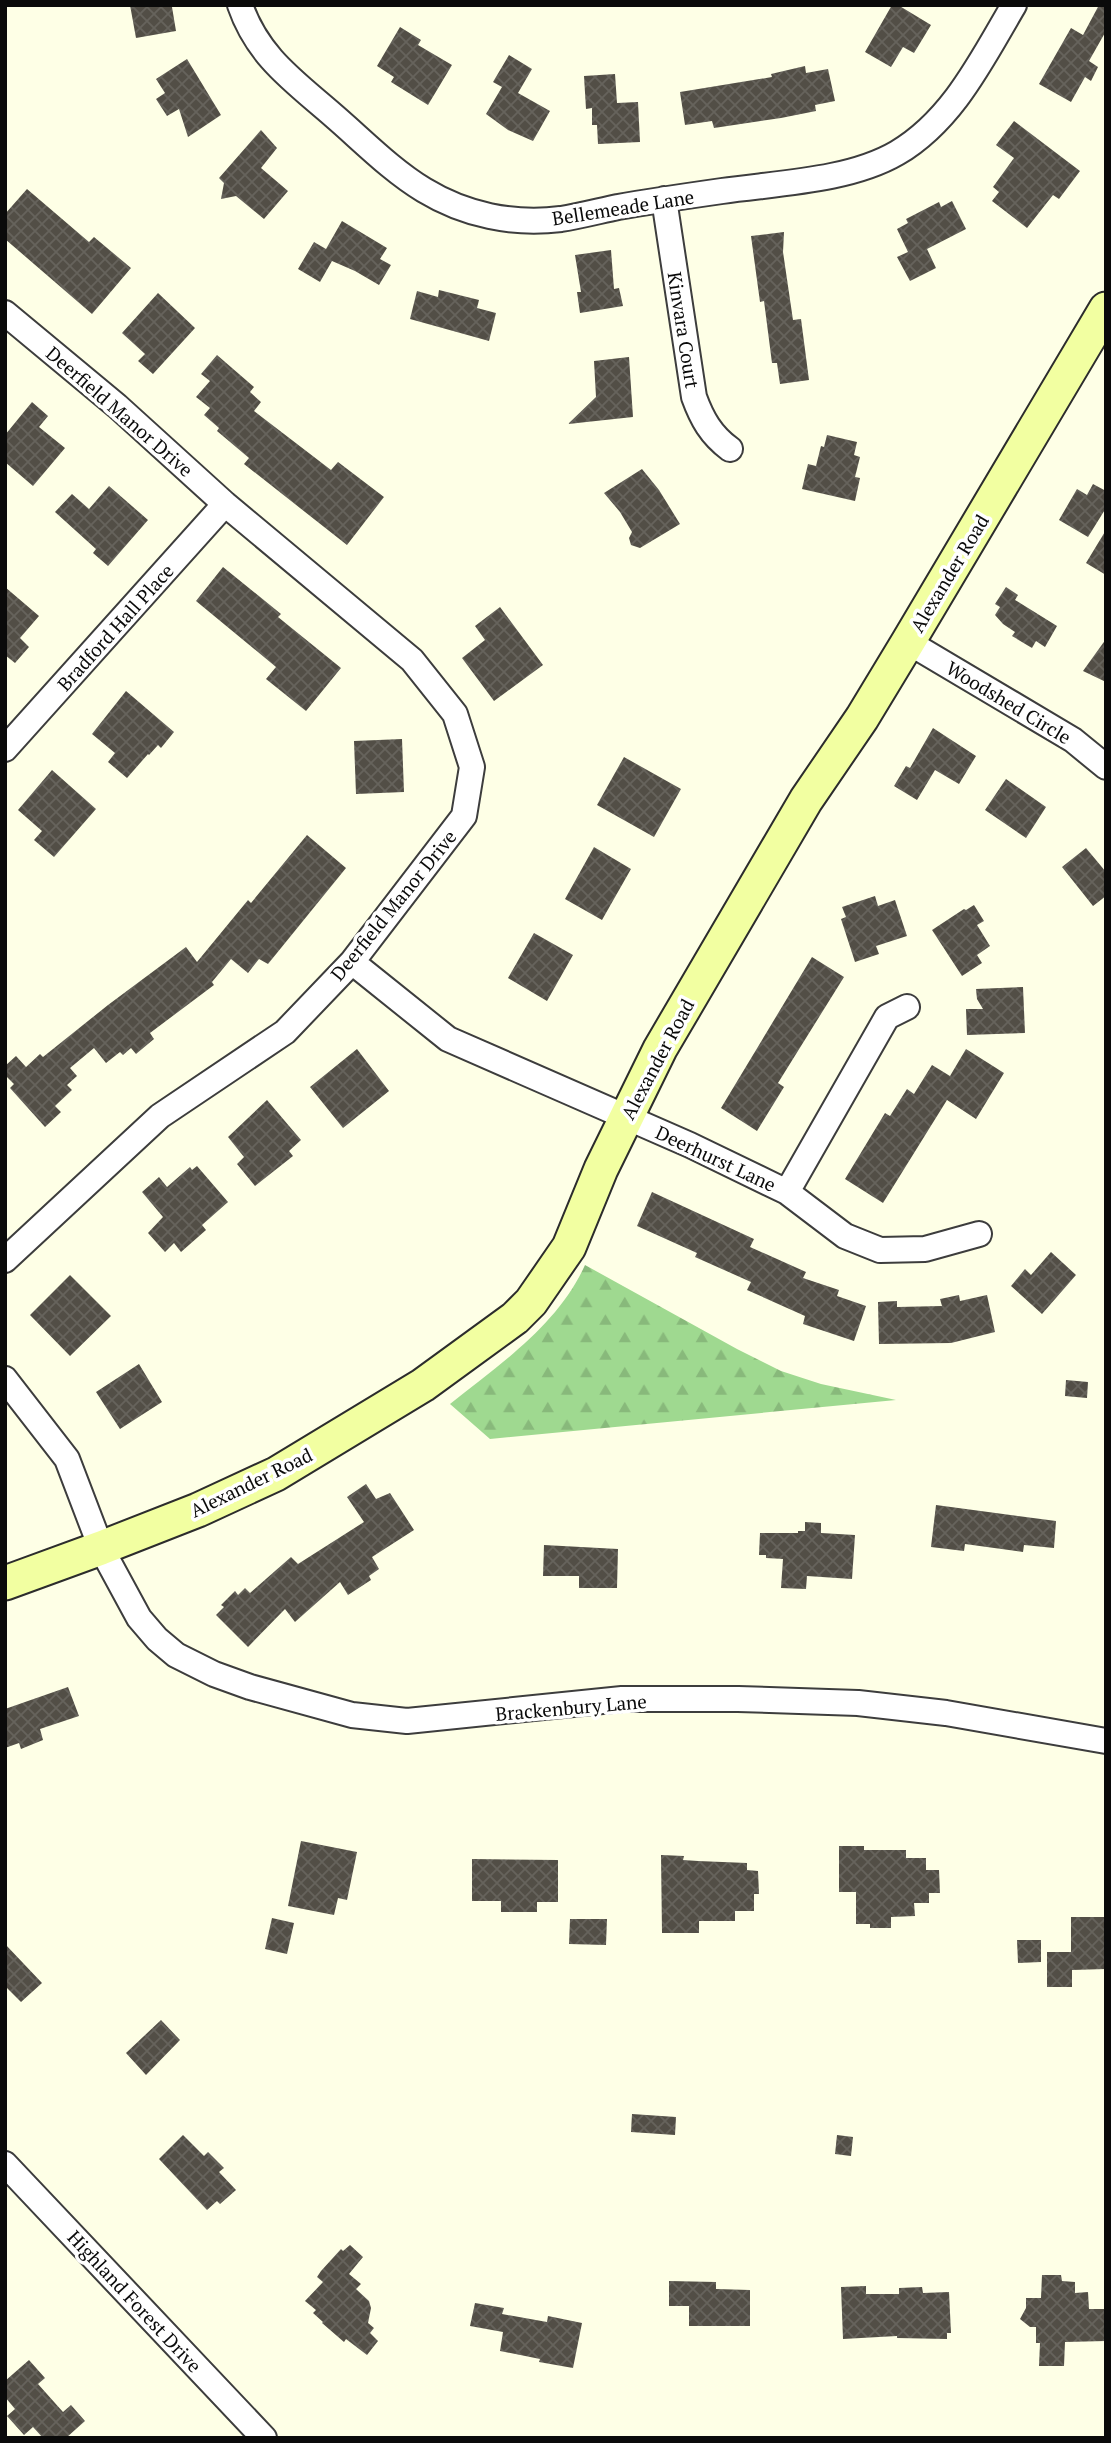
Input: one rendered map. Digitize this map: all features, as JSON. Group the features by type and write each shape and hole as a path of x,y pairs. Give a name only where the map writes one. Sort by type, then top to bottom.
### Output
{"street":[{"name":"Bellemeade Lane","path":"240,5 246,23 260,48 279,68 399,172 423,190 456,206 507,219 528,221 561,219 664,199 830,175 865,167 896,153 923,134 947,111 1014,5"},
{"name":"Kinvara Court","path":"664,199 694,397 701,417 713,435 730,449"},
{"name":"Alexander Road","path":"5,1583 198,1510 276,1474 423,1385 515,1318 545,1284 569,1247 626,1117 660,1049 806,800 862,718 1106,309"},
{"name":"Deerfield Manor Drive","path":"5,313 117,406 225,504 412,660 455,714 472,767 464,816 352,962 285,1032 160,1116 5,1260"},
{"name":"Bradford Hall Place","path":"5,749 225,504"},
{"name":"Woodshed Circle","path":"908,642 1073,740 1106,767"},
{"name":"Deerhurst Lane","path":"352,962 447,1039 690,1145 787,1192 845,1236 880,1250 925,1249 979,1234"},
{"path":"787,1192 887,1017 907,1007"},
{"name":"Brackenbury Lane","path":"5,1379 67,1459 101,1548 139,1618 157,1639 176,1655 214,1674 250,1687 352,1715 407,1721 622,1699 738,1699 858,1703 946,1713 1106,1741"},
{"name":"Highland Forest Drive","path":"5,2164 264,2438"}],"green space":[{"path":"585,1265 781,1371 821,1384 896,1400 490,1439 450,1404 508,1358 544,1325 573,1287"}],"building":[{"path":"130,5 172,7 176,31 136,38"},
{"path":"892,5 898,5 931,25 914,53 903,47 891,67 865,52"},
{"path":"1099,5 1106,5 1106,31 1089,61 1098,67 1091,81 1085,77 1071,102 1039,84 1071,28 1083,35"},
{"path":"400,27 421,40 418,45 452,65 428,105 391,82 394,77 377,66"},
{"path":"509,55 532,69 518,93 550,111 533,141 508,130 486,114 502,87 493,82"},
{"path":"187,59 221,115 188,137 179,109 167,116 156,99 165,93 156,79"},
{"path":"805,66 806,73 828,69 835,101 815,105 816,111 781,118 714,128 712,121 685,125 680,92 772,77 771,74"},
{"path":"615,74 617,103 638,102 640,142 598,144 597,125 592,125 592,108 586,109 584,76"},
{"path":"1014,121 1080,171 1059,199 1053,195 1027,228 992,201 999,192 993,187 1014,158 996,145"},
{"path":"261,130 277,148 261,168 288,191 264,219 236,196 221,199 224,183 219,178"},
{"path":"27,189 89,242 94,237 131,268 92,314 5,239 5,214"},
{"path":"952,201 966,229 927,249 936,268 910,281 897,257 908,252 897,229 908,223 906,219 939,202 941,207"},
{"path":"342,221 387,248 380,259 391,265 379,285 332,261 320,282 298,269 314,242 326,249"},
{"path":"784,232 783,252 793,320 801,319 809,380 780,384 777,363 772,363 764,301 760,302 751,236"},
{"path":"611,250 614,289 619,288 623,306 580,313 577,292 581,292 575,255"},
{"path":"439,290 479,300 477,308 496,313 489,341 410,319 417,291 438,297"},
{"path":"158,293 195,328 153,374 138,361 145,354 122,333"},
{"path":"217,355 254,387 250,392 261,402 254,411 331,470 338,462 384,497 347,545 244,464 249,458 217,431 219,428 204,415 210,408 196,397 210,381 201,374"},
{"path":"629,357 633,417 568,424 596,397 594,361"},
{"path":"32,402 48,416 39,427 65,448 33,486 5,462 5,435"},
{"path":"827,435 857,442 854,455 860,457 855,477 860,478 855,501 802,489 808,464 816,466"},
{"path":"642,469 680,524 640,548 631,545 629,538 632,532 604,493"},
{"path":"1093,484 1106,491 1106,508 1088,537 1059,520 1077,489 1087,495"},
{"path":"109,486 148,520 108,566 93,553 96,549 55,512 72,494 89,509"},
{"path":"1106,530 1106,575 1086,563"},
{"path":"223,567 281,614 278,617 341,668 306,711 266,679 276,667 196,601"},
{"path":"5,587 39,616 20,638 29,647 15,663 5,655"},
{"path":"1006,587 1018,595 1015,600 1057,626 1045,647 1036,641 1032,648 1012,636 1015,632 995,615 1000,607 995,604"},
{"path":"500,607 543,665 494,701 462,658 485,640 475,626"},
{"path":"1106,639 1106,682 1083,671"},
{"path":"126,691 174,732 161,748 158,745 148,754 127,778 108,762 115,753 92,734"},
{"path":"933,728 976,756 959,784 935,770 917,800 894,786 906,766 910,768"},
{"path":"402,739 404,792 356,794 354,741"},
{"path":"624,757 681,789 654,837 597,805"},
{"path":"52,770 96,809 54,857 34,840 42,831 18,810"},
{"path":"1006,779 1046,807 1026,838 985,810"},
{"path":"307,835 346,868 268,964 259,959 248,973 231,959 212,982 214,985 150,1033 154,1039 136,1054 131,1048 123,1055 120,1052 106,1063 94,1048 70,1068 77,1076 67,1085 72,1090 55,1106 61,1112 45,1127 10,1088 14,1084 5,1075 5,1066 16,1056 26,1067 40,1054 43,1057 186,947 197,962 248,900 251,903"},
{"path":"594,847 631,869 602,920 565,899"},
{"path":"1086,848 1106,872 1106,896 1093,906 1062,867"},
{"path":"875,896 878,906 895,900 907,936 876,946 879,954 855,962 841,919 846,917 842,907"},
{"path":"974,905 984,921 977,925 990,946 977,955 982,963 962,976 932,930"},
{"path":"534,933 573,955 547,1001 508,978"},
{"path":"812,957 844,977 778,1083 784,1087 757,1131 721,1108"},
{"path":"1023,987 1025,1033 967,1035 966,1009 983,1009 977,999 976,989"},
{"path":"357,1049 389,1091 343,1128 310,1087"},
{"path":"966,1049 1004,1073 976,1119 947,1100 883,1203 845,1179 885,1113 890,1116 907,1089 914,1094 932,1065 950,1076"},
{"path":"267,1100 301,1140 289,1151 293,1156 255,1186 237,1164 244,1157 228,1137"},
{"path":"197,1166 228,1202 202,1225 206,1230 181,1252 174,1243 165,1252 148,1233 163,1217 142,1192 159,1177 167,1187 190,1167 192,1170"},
{"path":"652,1192 754,1239 750,1247 806,1272 803,1278 839,1290 837,1296 866,1306 854,1341 803,1324 805,1316 747,1290 751,1282 695,1257 697,1253 637,1226"},
{"path":"1051,1252 1076,1275 1042,1314 1011,1286 1025,1269 1031,1275"},
{"path":"70,1275 111,1316 70,1356 30,1315"},
{"path":"959,1295 960,1301 987,1295 995,1332 951,1343 879,1344 878,1302 897,1301 897,1307 942,1306 940,1299"},
{"path":"139,1364 162,1402 120,1429 96,1392"},
{"path":"1066,1380 1088,1382 1087,1398 1065,1396"},
{"path":"366,1484 376,1499 390,1493 414,1530 372,1557 379,1569 369,1576 371,1580 348,1595 340,1582 295,1622 285,1609 248,1647 216,1615 224,1607 221,1605 235,1591 238,1595 245,1588 250,1593 291,1557 298,1564 364,1522 347,1497"},
{"path":"936,1505 1056,1521 1054,1548 1024,1545 1023,1552 965,1544 964,1551 931,1547"},
{"path":"805,1522 821,1523 821,1533 855,1535 852,1579 807,1576 806,1589 781,1588 783,1559 759,1555 760,1533 798,1533 805,1531"},
{"path":"544,1545 618,1549 617,1588 579,1588 579,1576 543,1576"},
{"path":"68,1687 79,1716 40,1729 43,1740 21,1749 19,1743 5,1748 5,1709"},
{"path":"301,1841 357,1852 347,1900 338,1898 334,1915 288,1906"},
{"path":"839,1846 864,1846 864,1850 906,1850 906,1858 926,1858 926,1870 939,1870 940,1893 929,1893 929,1903 914,1903 915,1916 891,1917 891,1928 870,1928 870,1924 856,1924 856,1892 839,1892"},
{"path":"661,1855 684,1856 683,1860 747,1863 747,1870 758,1871 759,1894 754,1894 754,1911 735,1911 735,1921 699,1921 699,1933 662,1933"},
{"path":"472,1859 558,1860 558,1902 537,1902 537,1912 501,1912 501,1901 472,1901"},
{"path":"1071,1917 1106,1917 1106,1969 1072,1970 1072,1987 1047,1987 1047,1952 1071,1952"},
{"path":"272,1918 294,1923 287,1954 265,1949"},
{"path":"570,1919 607,1919 606,1945 569,1944"},
{"path":"1017,1940 1041,1940 1041,1962 1018,1963"},
{"path":"5,1944 42,1983 21,2002 5,1986"},
{"path":"161,2020 180,2040 146,2075 126,2053"},
{"path":"632,2114 676,2117 675,2135 631,2132"},
{"path":"183,2135 204,2156 208,2152 224,2168 219,2172 236,2190 220,2204 217,2201 207,2210 159,2159"},
{"path":"837,2135 853,2137 851,2156 835,2154"},
{"path":"350,2245 363,2257 349,2274 361,2284 356,2289 369,2301 371,2308 368,2323 374,2328 370,2333 378,2341 367,2355 346,2339 344,2342 322,2323 313,2313 316,2310 305,2301 323,2282 317,2277 321,2271 341,2249 343,2251"},
{"path":"1042,2275 1061,2275 1062,2281 1075,2282 1075,2293 1088,2292 1089,2309 1106,2309 1106,2341 1065,2342 1064,2366 1039,2366 1040,2343 1036,2343 1036,2327 1030,2327 1020,2319 1026,2308 1026,2298 1041,2298"},
{"path":"669,2281 716,2282 716,2289 750,2290 750,2326 689,2326 689,2306 669,2306"},
{"path":"866,2286 866,2294 899,2294 899,2288 922,2287 923,2293 949,2292 951,2333 947,2333 947,2339 897,2336 843,2339 841,2287"},
{"path":"475,2303 504,2308 502,2314 547,2322 548,2316 582,2323 573,2368 500,2351 503,2332 470,2326"},
{"path":"29,2360 45,2378 38,2384 63,2412 71,2405 85,2421 66,2438 43,2438 33,2427 24,2435 7,2416 15,2409 5,2397 5,2381"}]}
